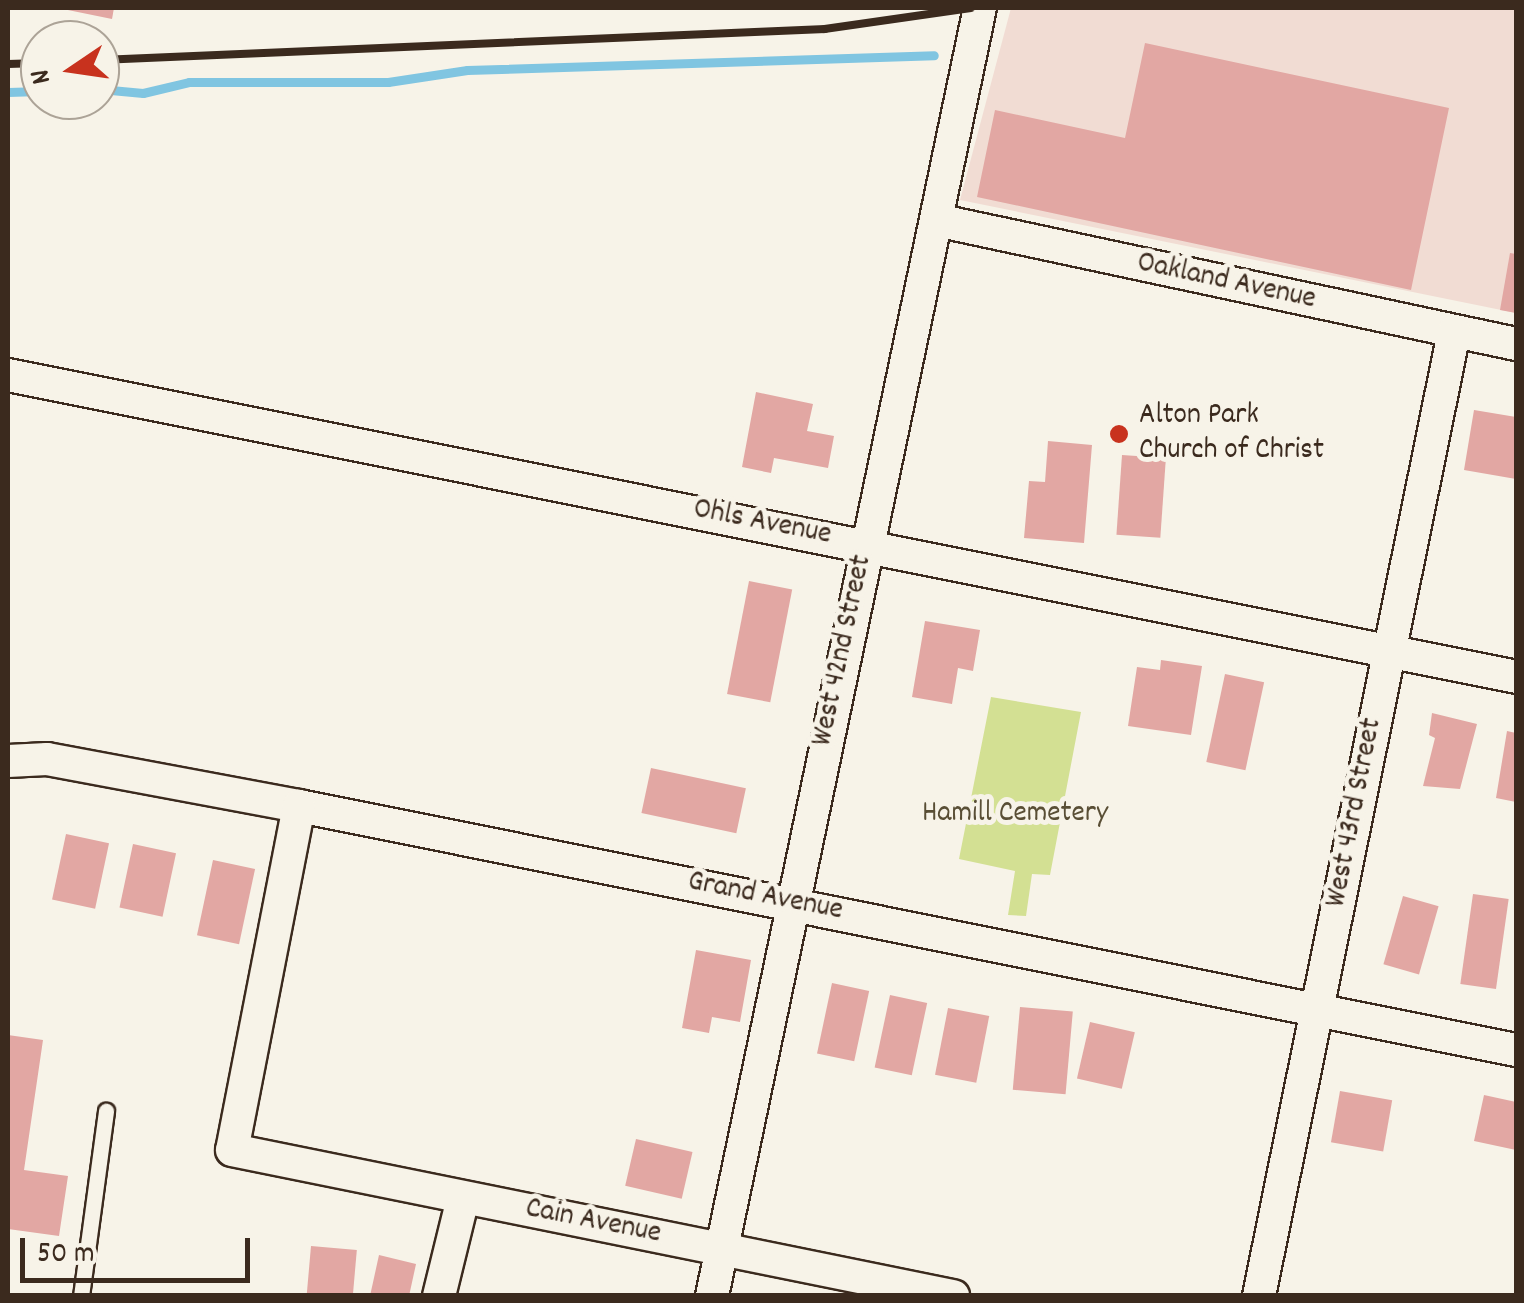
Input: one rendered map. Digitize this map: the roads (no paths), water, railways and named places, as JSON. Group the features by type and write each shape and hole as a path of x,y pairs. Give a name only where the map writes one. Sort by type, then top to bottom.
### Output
{"street":[{"name":"West 42nd Street","path":"712,1296 980,8"},
{"name":"Oakland Avenue","path":"936,220 1516,344"},
{"name":"West 43rd Street","path":"1259,1296 1454,332"},
{"name":"Ohls Avenue","path":"8,375 1516,676"},
{"name":"Grand Avenue","path":"10,760 48,759 299,806 1516,1050"},
{"name":"Cain Avenue","path":"299,806 232,1150 953,1296"},
{"path":"439,1296 462,1198"}],"lane":[{"path":"81,1296 106,1111"}],"waterway":[{"path":"120,91 143,93 189,82 388,82 467,70 934,55"},
{"path":"8,92 20,92"}],"railway":[{"path":"120,59 825,29 970,8"},
{"path":"8,64 20,64"}],"place":[{"name":"Alton Park Church of Christ","path":"1119,434"}],"park label":[{"name":"Hamill Cemetery","path":"1015,815"}]}
